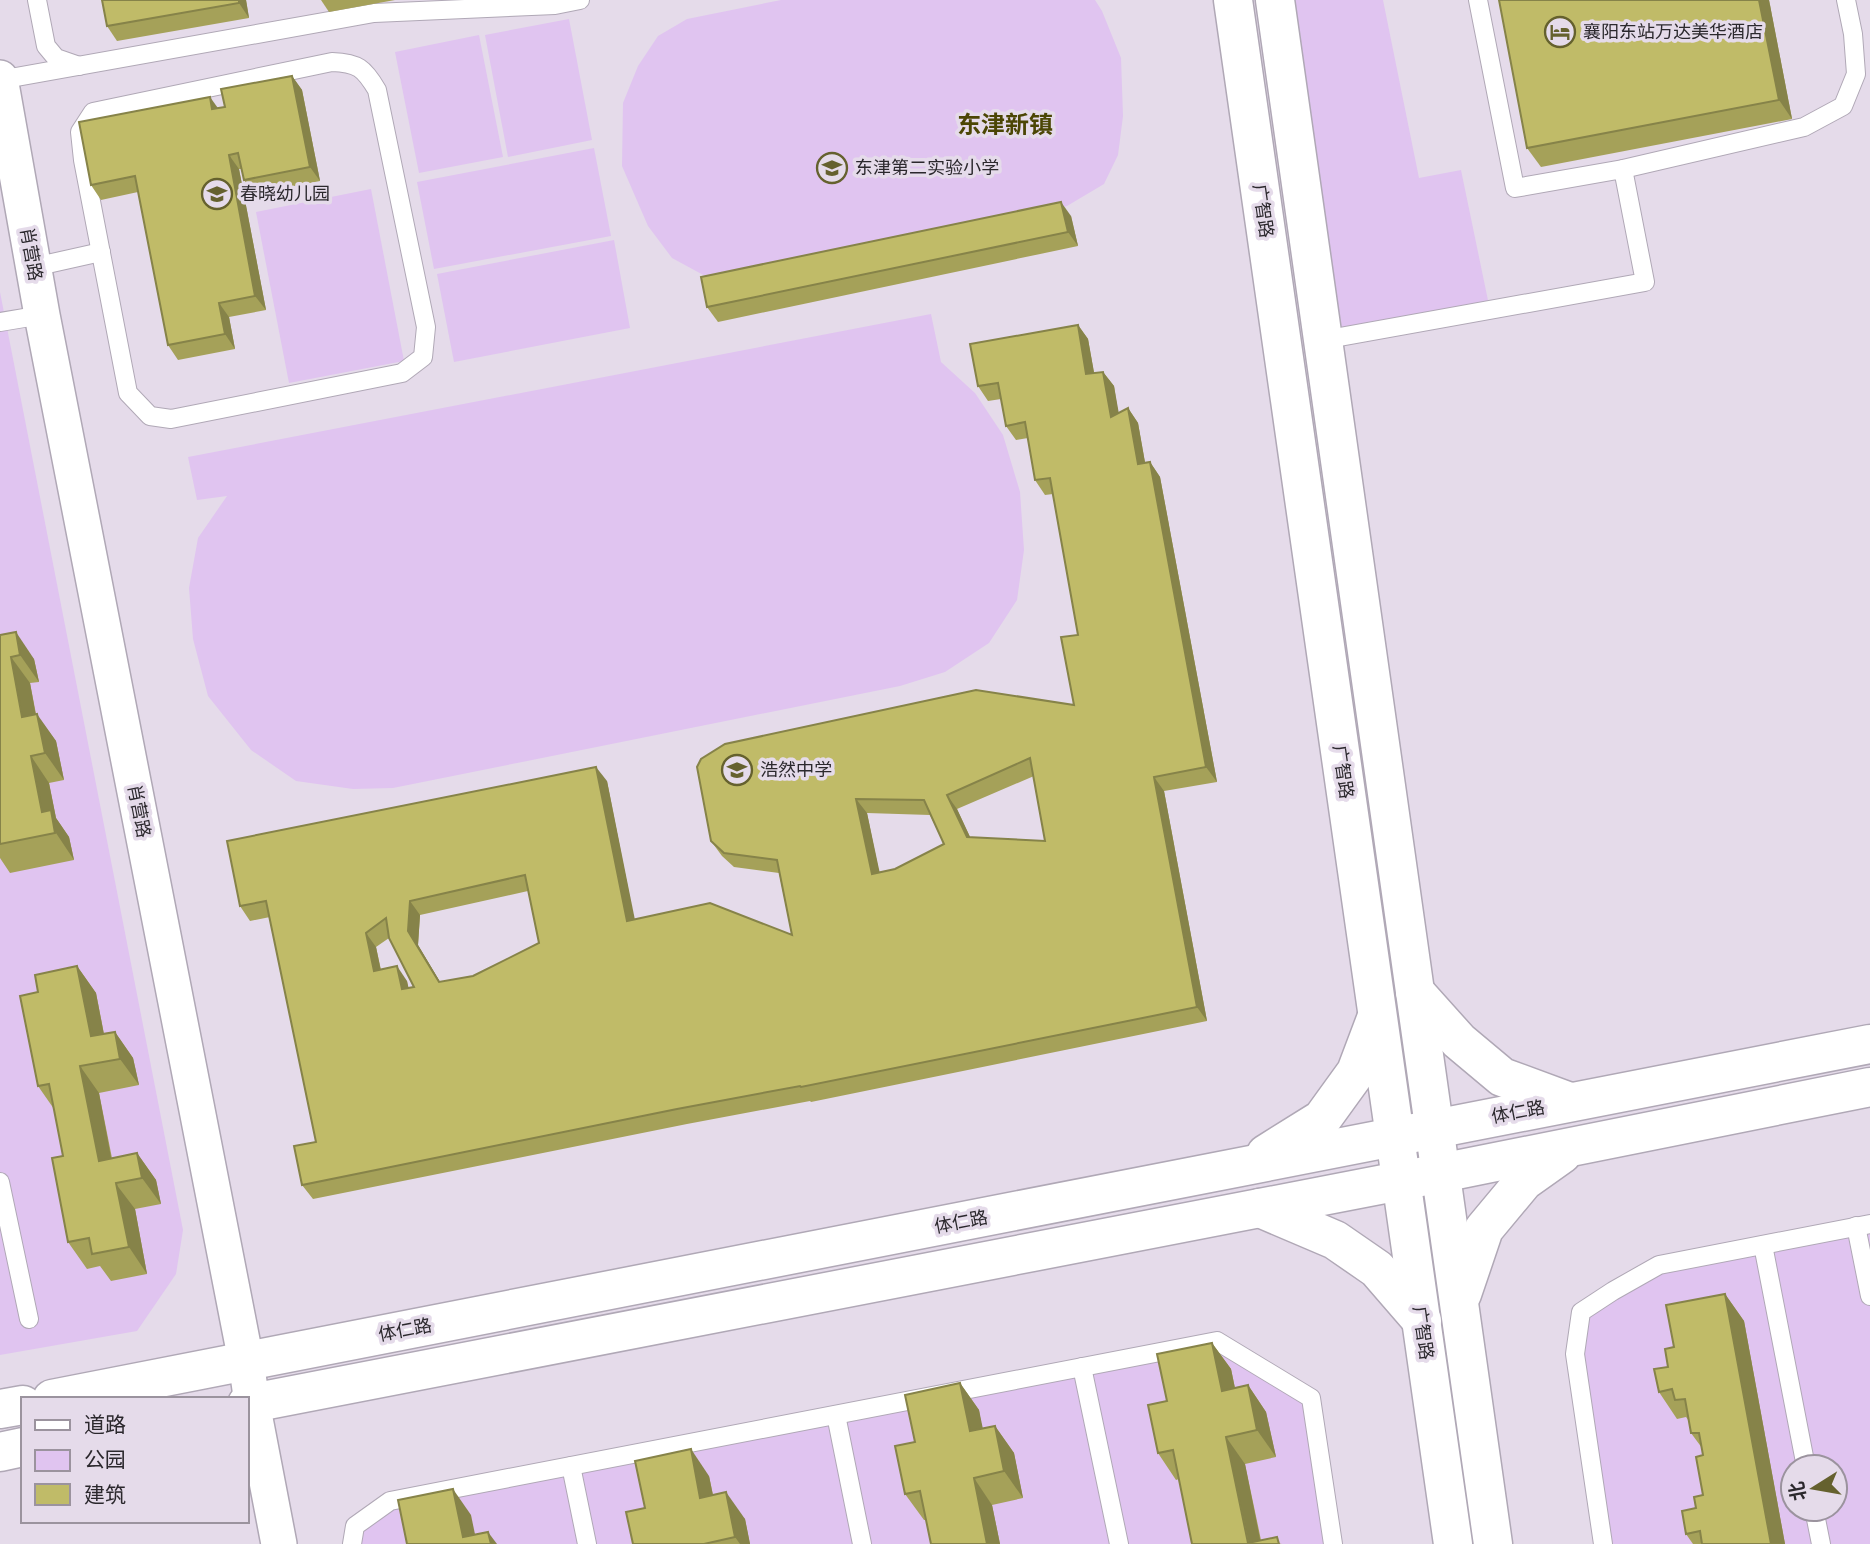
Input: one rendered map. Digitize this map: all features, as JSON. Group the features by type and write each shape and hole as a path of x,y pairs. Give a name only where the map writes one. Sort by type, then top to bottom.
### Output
{"street":[{"name":"广智路","path":"1233,0 1453,1544"},
{"path":"1275,0 1493,1544"},
{"name":"肖营路","path":"0,79 42,315 246,1360 249,1404 278,1544"},
{"path":"1415,992 1459,1041 1502,1077 1570,1102"},
{"path":"1245,1166 1322,1119 1356,1072 1378,1014"},
{"name":"体仁路","path":"62,1397 1870,1044"},
{"path":"249,1404 1401,1181 1870,1087"},
{"path":"1459,1303 1484,1229 1524,1181 1572,1147"},
{"path":"1260,1208 1335,1240 1377,1269 1422,1321"},
{"path":"0,1409 21,1405"},
{"path":"0,1452 21,1447"}],"lane":[{"path":"37,0 46,46 56,58 79,66"},
{"path":"0,79 374,13 555,5 580,0"},
{"path":"1478,0 1515,188 1623,169 1804,127 1843,106 1856,74 1853,34 1846,0"},
{"path":"332,62 349,62 367,73 377,90 426,327 423,357 402,373 171,419 150,416 128,393 101,252 80,132 93,112 332,62"},
{"path":"1323,340 1645,282 1623,169"},
{"path":"34,267 101,252"},
{"path":"0,322 42,315"},
{"path":"0,1182 29,1319"},
{"path":"1603,1544 1575,1354 1581,1312 1659,1265 1863,1225 1870,1296"},
{"path":"1763,1245 1803,1453"},
{"path":"352,1544 355,1526 390,1501 1217,1340 1311,1398 1333,1544"},
{"path":"1082,1367 1119,1544"},
{"path":"836,1415 862,1544"},
{"path":"572,1466 587,1544"},
{"path":"1817,1523 1821,1544"}],"green space":[{"path":"781,0 1095,0 1121,58 1123,116 1118,155 1104,184 1067,206 736,278 707,277 672,258 648,226 622,166 623,103 638,66 658,36 687,19"},
{"path":"1275,0 1383,0 1419,178 1461,170 1490,310 1323,340"},
{"path":"569,19 592,140 508,157 485,35"},
{"path":"479,35 503,157 419,173 395,52"},
{"path":"594,148 611,236 434,269 417,182"},
{"path":"371,189 404,361 289,383 256,212"},
{"path":"614,240 630,328 454,362 437,274"},
{"path":"0,292 183,1230 176,1274 137,1331 0,1355"},
{"path":"931,314 941,362 975,393 1003,435 1020,492 1024,550 1017,600 989,643 945,672 900,686 393,788 353,789 296,781 251,750 208,696 193,639 189,588 198,538 227,496 197,500 188,457"},
{"path":"1870,1225 1870,1544 1603,1544 1575,1354 1581,1312 1659,1265"},
{"path":"1217,1341 1311,1398 1332,1544 352,1544 355,1526 391,1501"}],"building":[{"path":"102,0 239,0 239,3 107,26"},
{"path":"1499,0 1759,0 1779,100 1527,148"},
{"path":"292,76 310,167 244,180 238,153 229,155 255,296 219,303 225,334 168,345 135,176 91,185 79,122 210,97 212,109 225,107 221,89"},
{"path":"1061,202 1068,232 707,307 701,277"},
{"path":"1078,325 1086,374 1103,372 1111,417 1128,408 1138,464 1150,462 1206,767 1154,777 1197,1007 302,1185 294,1146 316,1142 266,901 240,906 227,841 596,767 627,921 710,903 792,935 777,860 724,853 711,841 697,767 701,759 725,744 976,690 1074,705 1061,637 1078,635 1050,478 1035,480 1025,422 1006,426 998,383 978,386 970,344","holes":["1030,758 1045,841 967,837 947,795","856,799 924,800 944,844 895,869 872,874","525,875 539,943 473,976 439,982 408,931 410,901","386,918 389,938 414,987 402,989 397,966 374,971 366,933"]},
{"path":"16,632 20,655 11,657 22,717 37,714 45,753 31,756 42,812 51,810 55,833 0,844 0,635"},
{"path":"77,966 91,1036 115,1032 120,1059 80,1066 99,1161 137,1153 142,1178 116,1183 129,1247 92,1254 89,1238 68,1242 52,1158 63,1156 49,1084 38,1086 20,996 38,992 35,975"},
{"path":"1725,1294 1771,1544 1702,1544 1700,1531 1686,1534 1682,1511 1696,1508 1694,1497 1703,1495 1696,1457 1703,1455 1699,1433 1691,1433 1685,1399 1675,1400 1672,1389 1659,1392 1654,1369 1668,1367 1665,1349 1674,1347 1666,1305"},
{"path":"1212,1343 1222,1391 1248,1385 1257,1430 1226,1437 1248,1543 1277,1537 1279,1544 1192,1544 1173,1450 1158,1453 1148,1405 1167,1401 1157,1354"},
{"path":"960,1383 970,1431 995,1426 1004,1471 974,1478 987,1544 931,1544 920,1491 905,1494 895,1446 915,1442 905,1395"},
{"path":"691,1449 700,1498 726,1492 735,1537 704,1544 633,1544 626,1512 645,1508 635,1461"},
{"path":"453,1489 463,1537 488,1532 491,1544 407,1544 398,1500"}],"place":[{"name":"襄阳东站万达美华酒店","path":"1560,32"},
{"name":"东津第二实验小学","path":"832,168"},
{"name":"春晓幼儿园","path":"217,194"},
{"name":"浩然中学","path":"737,770"}],"district":[{"name":"东津新镇","path":"1005,125"}]}
